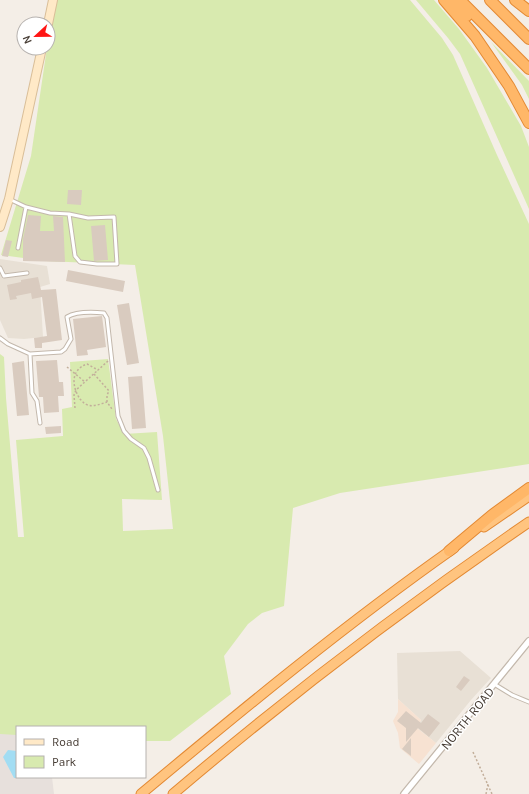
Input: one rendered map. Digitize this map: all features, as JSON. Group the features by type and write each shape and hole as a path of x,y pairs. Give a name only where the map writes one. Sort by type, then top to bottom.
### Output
{"highway":[{"path":"444,0 475,36 509,86 529,123"},
{"path":"455,0 494,51 522,95 529,109"},
{"path":"460,0 529,69"},
{"path":"490,0 529,39"},
{"path":"515,0 529,12"},
{"path":"449,551 492,515 529,488"},
{"path":"142,794 244,708 339,634 449,551 529,496"},
{"path":"173,794 275,709 346,654 448,578 529,522"}],"main road":[{"path":"50,16 53,0"},
{"path":"0,227 9,199 40,56"}],"street":[{"name":"NORTH ROAD","path":"404,794 529,641"}],"lane":[{"path":"9,199 26,207 50,213 70,214 88,218 114,217 117,264 80,262 75,256 70,214"},
{"path":"18,248 26,207"},
{"path":"0,268 4,276 27,273"},
{"path":"0,338 8,344 30,354 61,352 65,349 71,339 67,317 72,314 104,313 107,318 118,416 124,432 144,448 149,458 158,490"},
{"path":"30,354 32,393 37,401 40,423"},
{"path":"494,684 512,695 529,702"}],"path":[{"path":"74,408 74,395 76,390 107,361 112,360"},
{"path":"98,370 87,364 80,368 75,374 74,384 83,402 88,405 95,406 107,402"},
{"path":"67,367 85,382"},
{"path":"94,374 116,398"},
{"path":"109,391 107,395 107,402 112,410 117,410"},
{"path":"473,752 492,794"},
{"path":"486,794 488,784"}],"shaded area":[{"path":"0,259 47,266 50,284 40,287 43,337 24,339 8,338 0,320"},
{"path":"460,651 491,678 436,743 417,728 421,720 398,699 397,653"},
{"path":"398,699 421,720 417,728 436,743 419,764 400,748 398,733 393,721 398,712"},
{"path":"0,733 16,734 16,778 52,778 54,794 0,794"}],"green space":[{"path":"54,0 410,0 442,38 453,55 529,224 529,464 340,493 293,508 284,606 262,613 248,624 224,656 231,694 170,741 146,741 146,726 16,726 16,735 0,734 0,354 4,357 18,537 24,537 16,440 63,436 62,409 72,407 70,362 108,359 116,419 124,434 157,432 162,500 122,499 123,531 173,529 163,436 135,265 46,261 1,255 31,156 46,56 56,56 56,16 52,16"},
{"path":"416,0 434,0 459,29 487,68 521,126 529,147 529,209 460,54"},
{"path":"491,42 529,81 529,99 522,85"}],"water":[{"path":"8,750 16,751 16,778 14,778 3,757"}],"building":[{"path":"68,190 82,190 81,205 67,204"},
{"path":"28,215 41,216 40,231 54,231 53,216 63,217 65,262 23,261 23,239"},
{"path":"105,225 108,260 94,261 91,226"},
{"path":"6,240 12,241 8,257 2,256"},
{"path":"68,270 125,281 123,292 66,281"},
{"path":"38,277 41,290 56,289 62,340 42,343 42,348 35,348 34,338 47,336 42,297 32,299 31,293 16,296 17,299 10,300 7,285 21,282 21,280"},
{"path":"129,303 139,363 127,365 117,305"},
{"path":"102,316 106,347 87,350 88,355 77,356 73,319"},
{"path":"57,360 59,382 63,382 64,396 58,396 59,412 44,413 43,397 39,397 36,361"},
{"path":"24,361 29,415 17,416 12,363"},
{"path":"142,376 146,428 132,429 128,377"},
{"path":"61,426 61,433 46,434 45,427"},
{"path":"464,676 470,680 461,691 456,687"},
{"path":"406,711 421,723 428,714 440,723 429,737 418,728 406,742 406,728 397,721"},
{"path":"411,738 411,756 402,749"}]}
